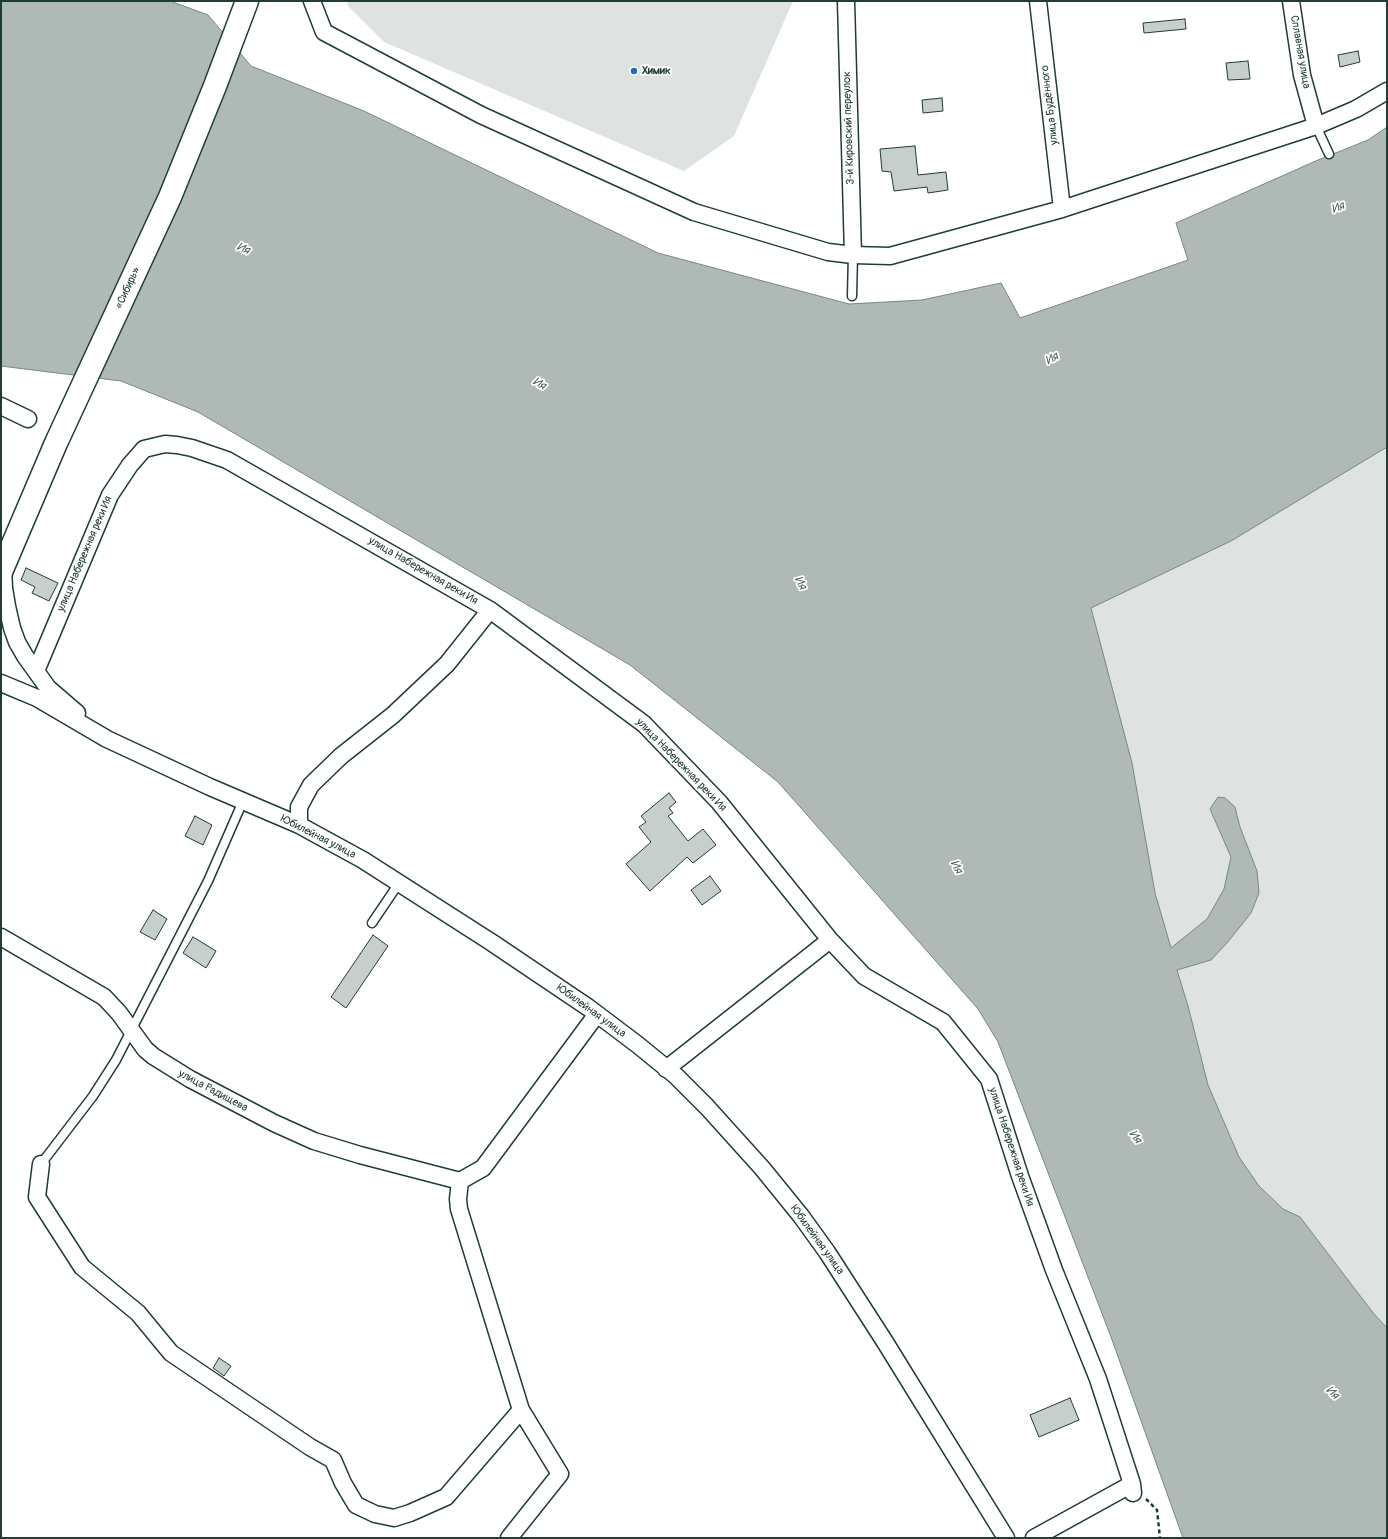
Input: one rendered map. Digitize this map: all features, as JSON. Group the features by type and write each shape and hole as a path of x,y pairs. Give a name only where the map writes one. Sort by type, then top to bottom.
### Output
{"highway":[{"name":"«Сибирь»","path":"2,570 56,443 170,197 215,86 247,1"}],"street":[{"path":"312,1 324,32 481,115 694,212 828,252 854,255 890,256 1062,209 1316,126 1356,110 1387,91"},
{"name":"3-й Кировский переулок","path":"846,1 854,255"},
{"name":"улица Будённого","path":"1038,1 1062,209"},
{"name":"Сплавная улица","path":"1291,1 1302,75 1316,126"},
{"path":"1,406 28,419"},
{"name":"улица Набережная реки Ия","path":"36,671 110,495 130,465 144,450 165,444 177,445 192,448 227,460 490,610 644,724 719,802 830,940 864,976 943,1022 989,1079 1023,1183 1054,1270 1098,1379 1133,1488"},
{"path":"2,570 12,628 25,656 48,688 107,739"},
{"path":"299,825 299,807 312,785 341,756 393,715 446,664 490,610"},
{"name":"Юбилейная улица","path":"1,683 37,698 107,739 242,801 299,825 363,860 550,981 638,1045 707,1107 762,1168 801,1216 827,1252 870,1318 1006,1538"},
{"name":"улица Радищева","path":"1,937 104,997 119,1013 145,1049 162,1063 294,1133 347,1151 460,1181"},
{"path":"666,1069 830,940"},
{"path":"509,1538 560,1474 521,1410 458,1209 460,1181 483,1168 597,1014"},
{"path":"41,1164 37,1197 82,1267 138,1313 171,1353 310,1447 333,1460 343,1483 356,1505 375,1514 394,1518 410,1513 446,1497 521,1410"},
{"path":"1034,1538 1133,1488"}],"lane":[{"path":"1316,126 1329,154"},
{"path":"852,296 854,255"},
{"path":"41,1164 104,1080 132,1030 208,881 242,801"},
{"path":"372,924 399,883"}],"path":[{"path":"1133,1488 1157,1510 1160,1538"}],"shaded area":[{"name":"Химик","path":"348,1 793,1 734,136 684,171 384,42 347,5"},
{"path":"1387,447 1387,1328 1374,1314 1300,1217 1283,1209 1259,1186 1239,1157 1208,1085 1177,969 1211,960 1251,913 1259,893 1257,871 1240,827 1235,807 1210,809 1231,857 1224,889 1207,919 1171,949 1155,893 1132,763 1091,608 1231,541"}],"water":[{"name":"Ия","path":"1,1 170,1 208,15 251,66 364,111 658,253 849,304 922,300 1001,283 1020,318 1188,260 1176,223 1318,160 1368,140 1387,127 1387,447 1231,541 1091,608 1132,763 1155,893 1171,948 1207,919 1224,889 1231,857 1210,809 1218,797 1225,798 1235,807 1240,827 1257,871 1259,893 1251,913 1227,943 1211,960 1177,970 1188,1006 1208,1085 1239,1157 1259,1186 1283,1209 1300,1217 1374,1314 1387,1328 1387,1538 1183,1538 1111,1337 998,1042 978,1009 778,782 630,665 198,412 121,381 1,366"}],"building":[{"path":"1185,19 1186,29 1144,33 1143,23"},
{"path":"1358,51 1360,62 1340,67 1338,55"},
{"path":"1248,61 1250,79 1228,80 1226,63"},
{"path":"942,98 943,111 923,113 922,100"},
{"path":"915,146 918,175 946,172 948,190 928,193 927,187 894,191 891,172 882,171 880,149"},
{"path":"26,568 58,583 49,601 32,593 35,587 21,580"},
{"path":"669,793 676,802 669,808 673,813 668,816 688,841 703,829 716,845 693,863 687,857 650,891 626,864 651,842 639,827 646,822 641,816"},
{"path":"195,816 212,825 203,845 185,836"},
{"path":"710,876 721,891 702,905 691,890"},
{"path":"153,910 167,919 155,940 140,932"},
{"path":"373,935 388,946 346,1008 331,997"},
{"path":"193,937 216,951 206,968 183,953"},
{"path":"219,1358 231,1366 224,1376 213,1368"},
{"path":"1070,1398 1079,1420 1039,1437 1030,1415"}],"place":[{"name":"Химик","path":"634,71"}]}
